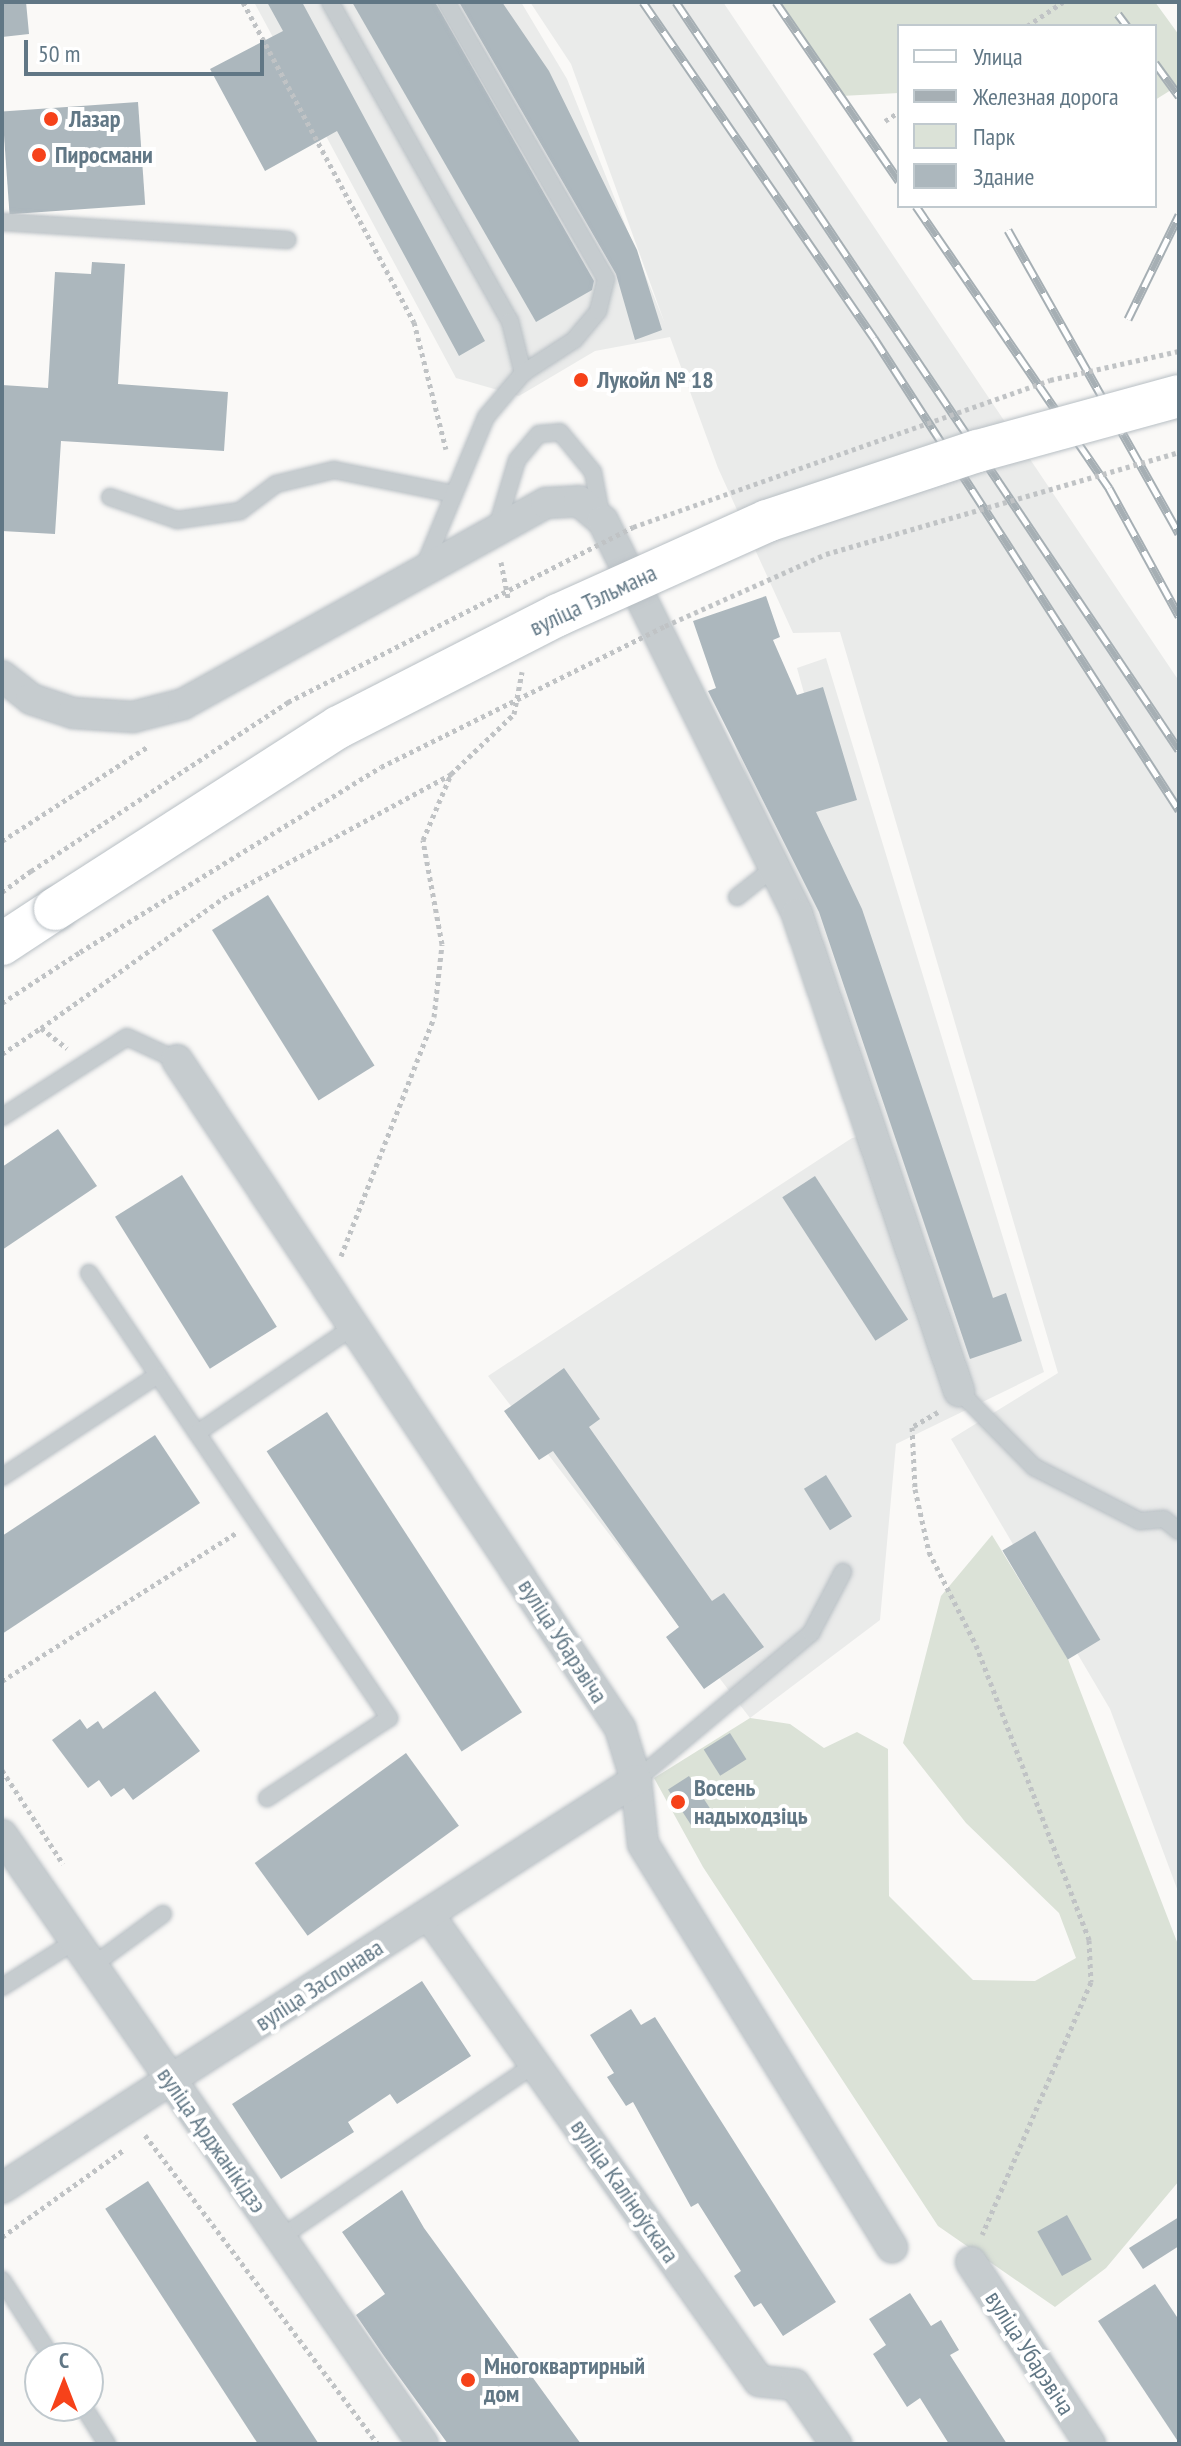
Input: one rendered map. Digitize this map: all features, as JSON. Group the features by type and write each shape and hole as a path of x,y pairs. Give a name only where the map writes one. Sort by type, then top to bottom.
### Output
{"main road":[{"name":"вуліца Тэльмана","path":"2,944 339,727 558,615 767,521 978,451 1179,396"}],"street":[{"path":"2,676 31,699 73,713 133,717 167,708 228,685 546,503 579,501 603,521 776,866 959,1391"},
{"name":"вуліца Убарэвіча","path":"177,1060 329,1282 620,1728 636,1780 643,1844 892,2247"},
{"name":"вуліца Заслонава","path":"2,2188 636,1780"},
{"name":"вуліца Арджанікідзэ","path":"2,1835 423,2444"},
{"name":"вуліца Каліноўскага","path":"428,1914 759,2381 795,2385 836,2444"},
{"name":"вуліца Убарэвіча","path":"971,2262 1090,2444"}],"lane":[{"path":"330,2 510,321 523,373"},
{"path":"421,575 486,417 523,373 574,340 598,311 606,279 446,2"},
{"path":"2,222 287,240"},
{"path":"496,531 517,460 539,434 560,432 575,443 593,472 603,521"},
{"path":"110,497 177,520 240,511 276,484 334,470 455,491"},
{"path":"737,897 776,866"},
{"path":"2,1117 127,1037 177,1060"},
{"path":"89,1273 389,1718 267,1798"},
{"path":"197,1433 356,1325"},
{"path":"2,1477 158,1375"},
{"path":"959,1391 1034,1467 1140,1521 1164,1519 1179,1531"},
{"path":"636,1780 811,1633 843,1572"},
{"path":"92,1966 163,1914"},
{"path":"2,1987 75,1941"},
{"path":"280,2238 535,2064"},
{"path":"2,2280 42,2342"},
{"path":"93,2422 107,2444"}],"path":[{"path":"243,2 414,322 455,491"},
{"path":"1030,24 1063,2"},
{"path":"885,121 897,113"},
{"path":"2,1003 381,767 692,614 826,554 1179,452"},
{"path":"496,531 510,605"},
{"path":"2,1054 223,898 451,774 514,714 521,665"},
{"path":"2,841 165,736 167,708"},
{"path":"329,1282 395,1131 434,1017 442,944 423,840 451,774"},
{"path":"2,892 31,871"},
{"path":"41,1028 86,1063"},
{"path":"959,1391 912,1427 915,1489 929,1552 976,1645 1089,1940 1091,1982 971,2262"},
{"path":"2,1681 256,1521"},
{"path":"145,2135 378,2444"}],"shaded area":[{"path":"254,2 521,2 567,79 665,324 571,64 530,2 723,2 1179,681 1179,1894 1110,1709 951,1439 1058,1373 840,632 793,633 718,468 670,337 595,351 519,396 456,378"},
{"path":"826,658 1044,1372 896,1444 880,1620 750,1718 488,1376 852,1138 882,1133 731,735 794,718 804,693 797,668"}],"green space":[{"path":"776,2 1155,2 1179,35 1179,85 1157,99 1157,24 897,24 897,93 841,96"},
{"path":"992,1535 1068,1659 1179,1947 1179,2181 1106,2268 1055,2307 938,2226 703,1867 654,1778 750,1718 790,1724 824,1748 857,1732 888,1749 889,1896 973,1980 1035,1981 1076,1958 1059,1913 966,1823 903,1743 941,1596"}],"building":[{"path":"2,2 26,2 29,34 2,37"},
{"path":"267,2 302,2 485,341 459,356 337,131 265,171 210,69 283,31"},
{"path":"352,2 435,2 594,281 592,290 536,322"},
{"path":"459,2 502,2 549,71 637,250 662,330 635,340 616,274"},
{"path":"138,102 145,205 10,214 2,111"},
{"path":"92,262 125,264 118,384 228,392 224,451 61,441 55,534 2,531 2,385 48,388 55,272 91,274"},
{"path":"766,596 780,637 773,640 797,695 823,687 857,800 816,812 862,909 993,1298 1006,1293 1022,1341 970,1359 819,912 708,691 716,688 693,621"},
{"path":"268,895 375,1065 319,1100 212,930"},
{"path":"58,1129 97,1186 2,1250 2,1167"},
{"path":"182,1175 277,1327 210,1369 115,1217"},
{"path":"815,1176 908,1319 875,1341 782,1197"},
{"path":"564,1368 600,1419 589,1427 712,1601 724,1593 764,1647 704,1689 666,1637 679,1627 553,1451 539,1460 504,1411"},
{"path":"327,1412 522,1712 462,1751 267,1451"},
{"path":"155,1435 200,1503 2,1634 2,1536"},
{"path":"826,1475 852,1517 830,1530 804,1489"},
{"path":"1035,1531 1100,1640 1068,1659 1002,1551"},
{"path":"155,1691 200,1751 133,1800 124,1788 111,1797 99,1780 88,1788 52,1740 80,1719 87,1729 98,1721 103,1729"},
{"path":"730,1733 746,1759 720,1776 704,1749"},
{"path":"406,1753 459,1826 308,1936 255,1863"},
{"path":"689,1776 712,1811 691,1825 668,1790"},
{"path":"422,1981 471,2056 397,2104 390,2094 348,2122 354,2132 281,2179 232,2104"},
{"path":"631,2009 641,2025 655,2017 836,2302 783,2336 761,2303 754,2307 734,2276 741,2271 698,2203 691,2207 633,2102 626,2106 607,2077 614,2073 590,2035"},
{"path":"148,2181 318,2444 258,2444 105,2209"},
{"name":"Многоквартирный дом","path":"402,2190 424,2228 581,2444 448,2444 384,2356 356,2315 385,2294 342,2232"},
{"path":"1067,2215 1092,2260 1062,2276 1037,2231"},
{"path":"1179,2217 1179,2246 1143,2269 1129,2248"},
{"path":"1155,2284 1179,2320 1179,2443 1098,2321"},
{"path":"910,2293 931,2326 941,2320 959,2350 950,2355 1007,2444 949,2444 920,2398 907,2407 873,2354 886,2345 869,2319"}],"railway":[{"path":"643,2 874,338 1179,810"},
{"path":"676,2 1179,750"},
{"path":"776,2 897,178"},
{"path":"1118,14 1126,24"},
{"path":"1157,66 1179,96"},
{"path":"917,208 1109,488 1179,616"},
{"path":"1128,319 1179,215"},
{"path":"1008,230 1179,533"}],"place":[{"name":"Лазар","path":"51,119"},
{"name":"Пиросмани","path":"39,155"},
{"name":"Лукойл № 18","path":"581,380"},
{"name":"Восень надыходзіць","path":"678,1802"},
{"name":"Многоквартирный дом","path":"468,2380"}]}
